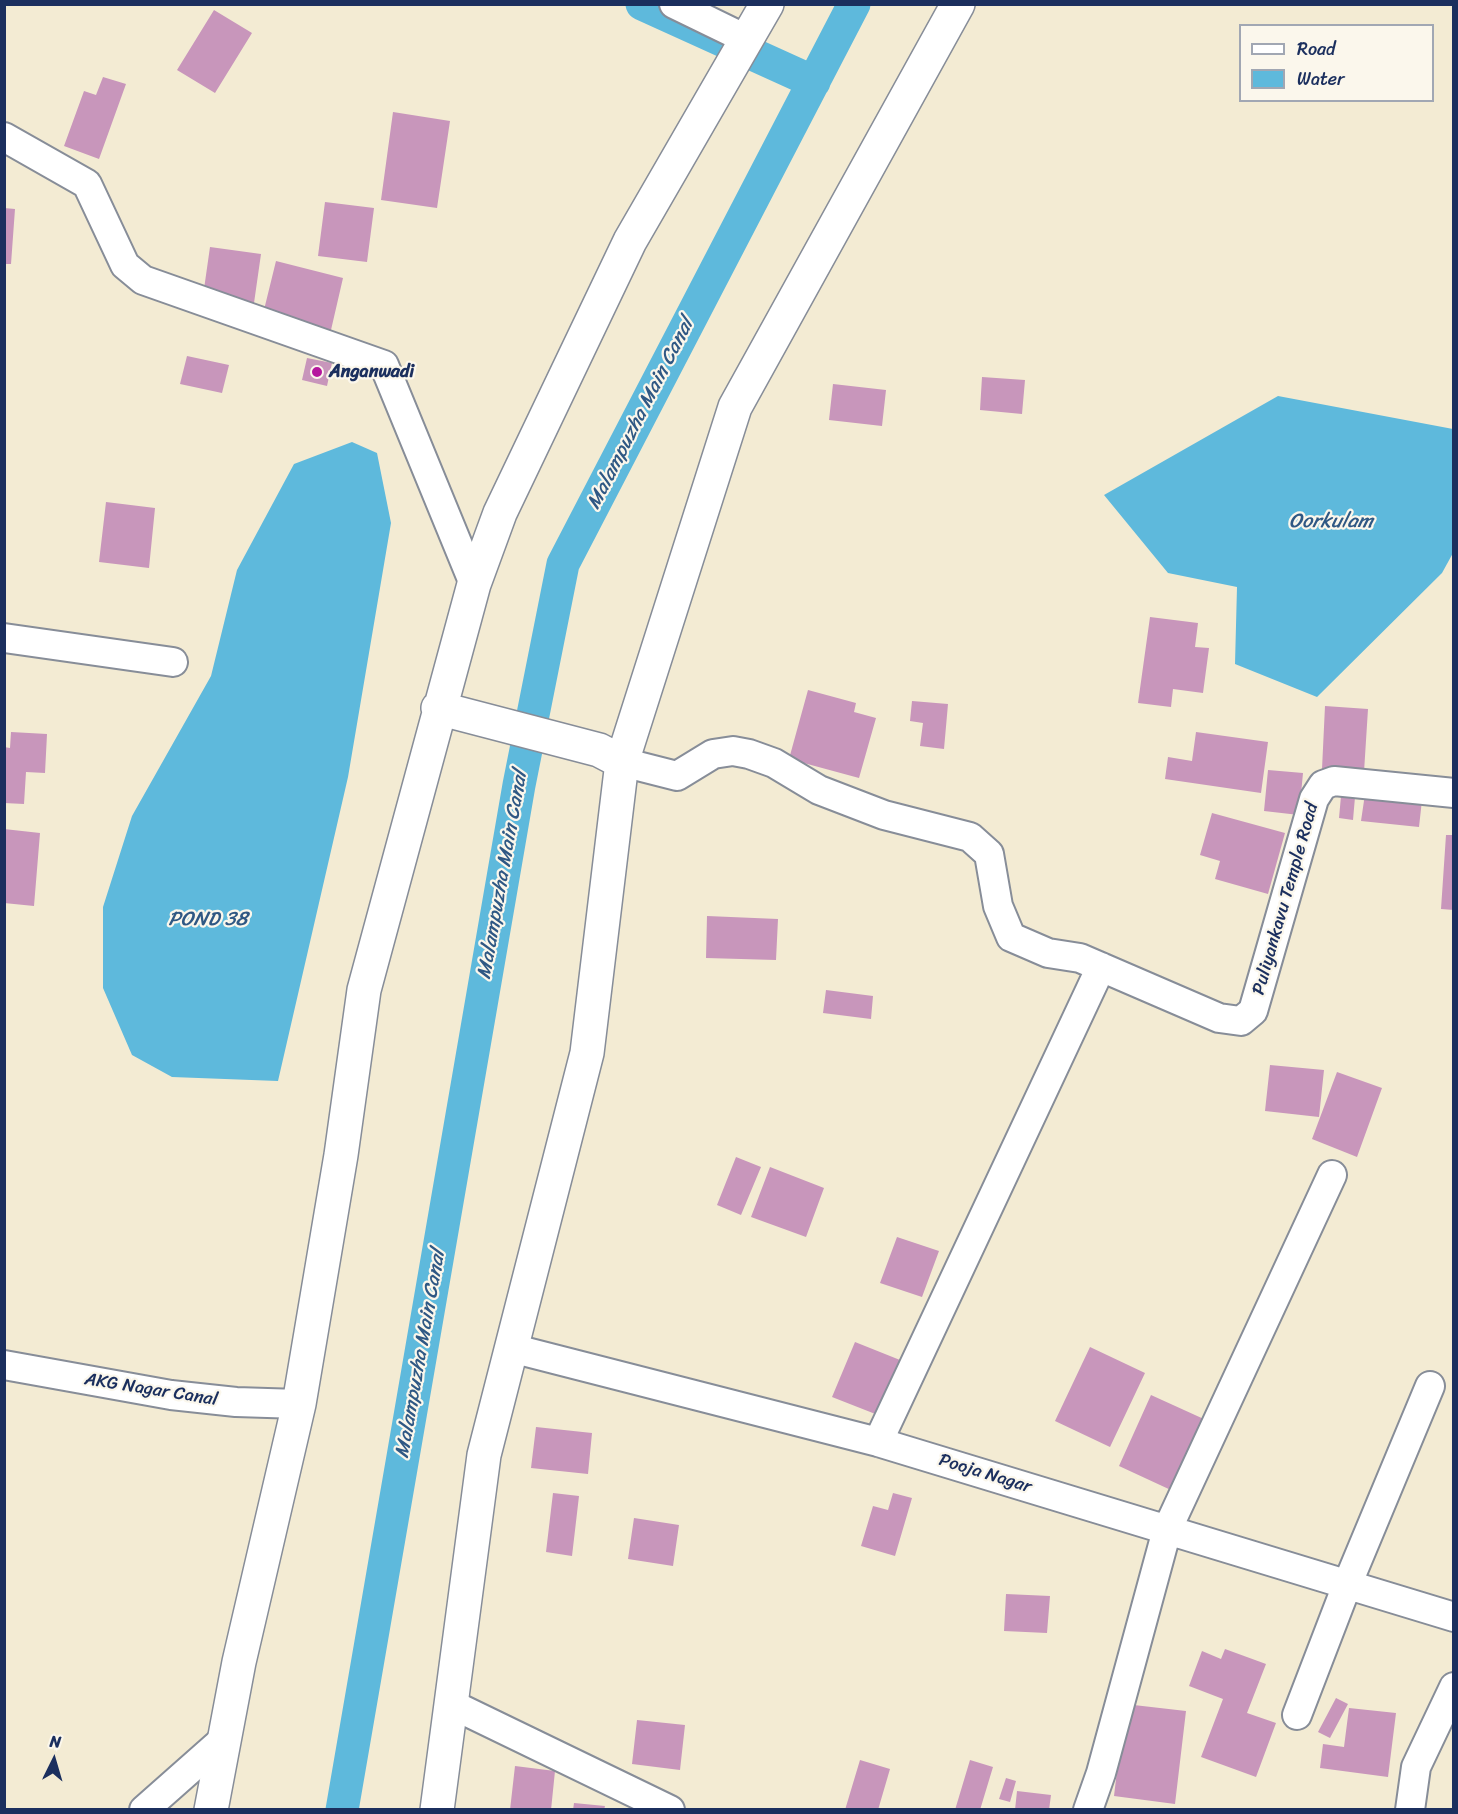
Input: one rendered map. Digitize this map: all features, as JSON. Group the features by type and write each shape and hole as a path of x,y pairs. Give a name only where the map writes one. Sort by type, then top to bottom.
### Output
{"street":[{"path":"674,4 746,39"},
{"path":"211,1809 222,1741 299,1404 341,1155 364,990 454,712 474,584 500,513 630,241 767,4"},
{"path":"437,1809 484,1455 586,1053 622,762 735,407 958,4"},
{"path":"4,137 87,184 125,265 143,280 384,365 474,584"},
{"path":"4,638 173,662"},
{"path":"454,712 600,750 622,762"},
{"name":"Puliyankavu Temple Road","path":"622,762 677,776 713,754 733,751 749,754 774,763 830,794 884,815 970,837 989,854 998,906 1011,937 1048,953 1080,958 1219,1018 1241,1021 1254,1011 1314,799 1323,786 1334,781 1454,793"},
{"path":"878,1442 1101,967"},
{"path":"1088,1809 1101,1773 1167,1530 1332,1175"},
{"name":"Pooja Nagar","path":"511,1348 878,1442 1454,1617"},
{"name":"AKG Nagar Canal","path":"4,1365 171,1395 236,1402 299,1404"},
{"path":"1297,1714 1347,1585 1430,1386"},
{"path":"1410,1809 1416,1767 1454,1687"},
{"path":"451,1704 670,1809"},
{"path":"144,1809 222,1741"}],"water":[{"name":"Oorkulam","path":"1278,396 1453,429 1453,553 1442,573 1317,697 1235,664 1237,587 1168,573 1104,495"},
{"name":"POND 38","path":"352,442 377,453 391,523 348,777 278,1081 172,1077 132,1055 103,988 103,907 132,816 211,676 237,570 294,464"}],"building":[{"path":"214,10 252,33 215,93 177,70"},
{"path":"103,77 126,84 99,159 64,146 84,91 96,95"},
{"path":"393,112 450,121 437,208 381,200"},
{"path":"325,202 374,208 367,262 318,256"},
{"path":"4,208 15,209 11,264 4,264"},
{"path":"210,247 261,254 254,303 203,296"},
{"path":"276,261 343,278 331,330 263,314"},
{"path":"187,356 229,365 222,393 180,384"},
{"name":"Anganwadi","path":"307,358 332,363 327,386 302,380"},
{"path":"982,377 1025,380 1022,414 980,410"},
{"path":"833,384 886,390 882,426 829,420"},
{"path":"106,502 155,508 149,568 99,562"},
{"path":"1150,617 1198,623 1195,647 1209,648 1203,693 1173,689 1171,707 1138,703"},
{"path":"808,690 856,703 854,712 876,718 859,778 789,759"},
{"path":"912,701 948,704 944,749 920,746 923,723 910,721"},
{"path":"1325,706 1368,709 1364,772 1322,769"},
{"path":"11,732 47,734 45,773 26,772 24,804 4,803 4,747 10,748"},
{"path":"1196,732 1268,742 1261,793 1165,779 1168,757 1192,761"},
{"path":"1268,770 1303,773 1299,815 1264,811"},
{"path":"1365,794 1422,800 1419,827 1361,821"},
{"path":"1341,796 1355,797 1353,820 1339,818"},
{"path":"1212,813 1285,833 1268,894 1215,879 1220,861 1200,855"},
{"path":"4,829 40,833 34,906 4,903"},
{"path":"1446,835 1454,835 1454,910 1441,909"},
{"path":"707,916 778,919 776,960 706,958"},
{"path":"826,990 873,996 871,1019 823,1013"},
{"path":"1270,1065 1324,1070 1319,1117 1265,1111"},
{"path":"1337,1072 1382,1088 1357,1157 1312,1139"},
{"path":"736,1157 761,1167 741,1215 717,1205"},
{"path":"770,1167 824,1188 806,1237 751,1217"},
{"path":"897,1237 939,1251 922,1297 880,1283"},
{"path":"855,1342 905,1362 883,1417 832,1397"},
{"path":"1090,1347 1145,1373 1110,1447 1055,1421"},
{"path":"1151,1395 1206,1420 1173,1491 1119,1466"},
{"path":"536,1427 592,1433 588,1474 531,1468"},
{"path":"553,1493 579,1496 572,1556 546,1552"},
{"path":"893,1493 912,1498 895,1556 861,1546 873,1506 888,1510"},
{"path":"634,1518 679,1525 673,1566 628,1559"},
{"path":"1006,1594 1050,1596 1047,1633 1004,1631"},
{"path":"1225,1649 1266,1664 1247,1713 1276,1723 1256,1777 1201,1757 1223,1699 1189,1686 1202,1651 1221,1659"},
{"path":"1336,1698 1348,1704 1330,1738 1318,1732"},
{"path":"1125,1704 1186,1711 1175,1804 1114,1796"},
{"path":"1349,1708 1396,1713 1388,1777 1320,1768 1323,1744 1344,1747"},
{"path":"637,1720 685,1725 680,1770 632,1764"},
{"path":"860,1760 890,1769 878,1810 845,1810"},
{"path":"970,1760 993,1767 980,1810 955,1810"},
{"path":"515,1766 555,1771 551,1810 510,1810"},
{"path":"1006,1778 1016,1781 1010,1802 999,1799"},
{"path":"1017,1791 1051,1795 1049,1810 1015,1810"},
{"path":"574,1803 605,1806 604,1810 573,1810"}],"waterway":[{"path":"642,4 814,82"},
{"name":"Malampuzha Main Canal","path":"342,1810 519,785 563,564 854,4"}],"place":[{"name":"Anganwadi","path":"317,372"}]}
